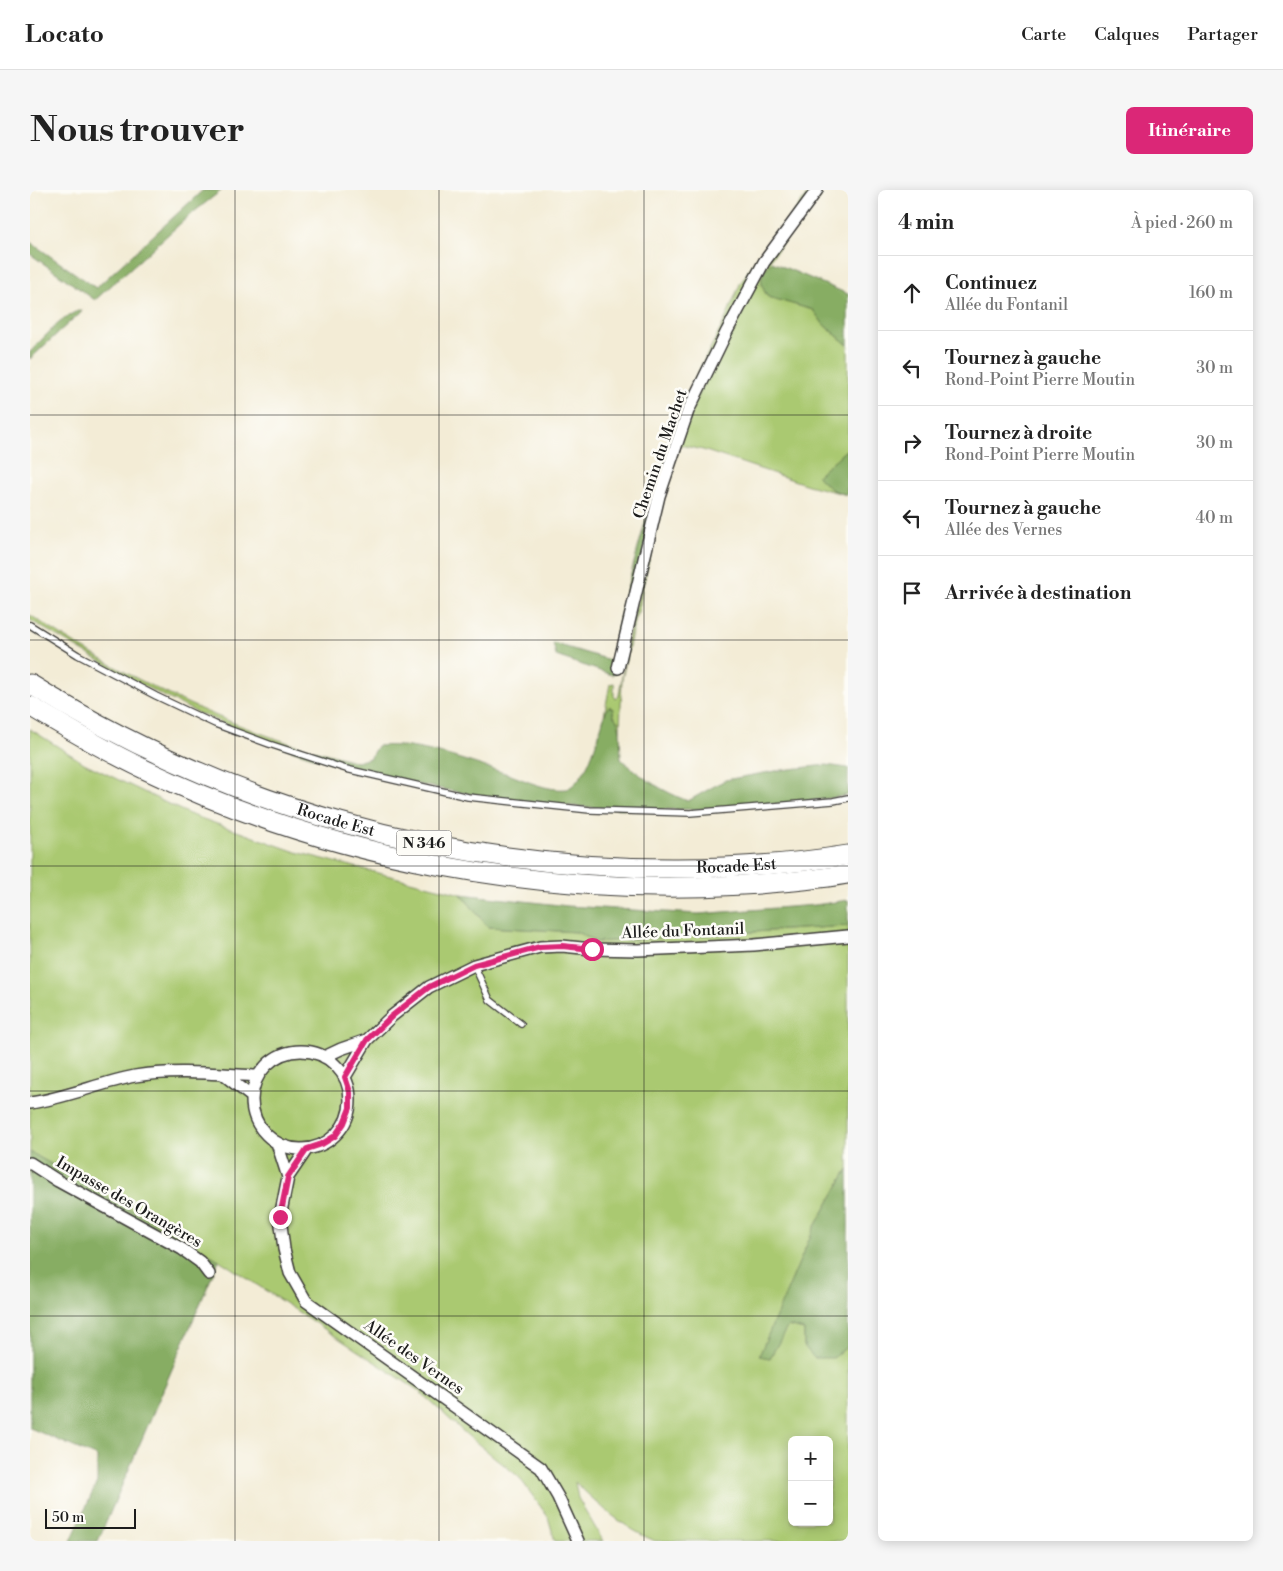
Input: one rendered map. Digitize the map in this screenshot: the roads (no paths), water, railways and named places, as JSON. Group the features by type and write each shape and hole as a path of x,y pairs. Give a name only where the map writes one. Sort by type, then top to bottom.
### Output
{"highway":[{"name":"Rocade Est","path":"30,684 107,730 206,776 331,820 386,835 444,847 555,863 643,868 739,867 848,855"},
{"name":"Rocade Est","path":"30,706 85,739 147,770 251,814 382,853 442,866 550,882 641,887 710,887 774,883 848,874"}],"street":[{"name":"Chemin du Machet","path":"618,668 659,496 688,411 727,331 764,262 818,190"},
{"name":"Allée du Fontanil","path":"345,1077 367,1040 392,1016 429,987 474,965 540,947 562,946 638,950 754,945 848,936"},
{"name":"Allée du Fontanil","path":"324,1057 341,1048 367,1040"},
{"path":"295,1051 310,1052 324,1057 336,1065 345,1077 350,1092 350,1108 344,1123 335,1136 322,1144 307,1149 292,1148 277,1143 266,1135 258,1124 253,1111 252,1097 258,1076 268,1064 280,1056 295,1051"},
{"path":"30,1103 47,1101 106,1082 136,1076 171,1073 258,1076"},
{"path":"224,1075 252,1097"},
{"name":"Allée des Vernes","path":"277,1143 288,1177"},
{"name":"Allée des Vernes","path":"307,1149 288,1177 280,1217 284,1249 290,1273 306,1301 541,1468 558,1497 578,1541"},
{"name":"Impasse des Orangères","path":"30,1163 58,1181 182,1249 200,1262 209,1274"}],"lane":[{"path":"30,625 78,655 156,696 215,724 346,769 468,798 590,810 690,813 833,801 848,798"},
{"path":"474,965 490,1000 521,1024"}]}
